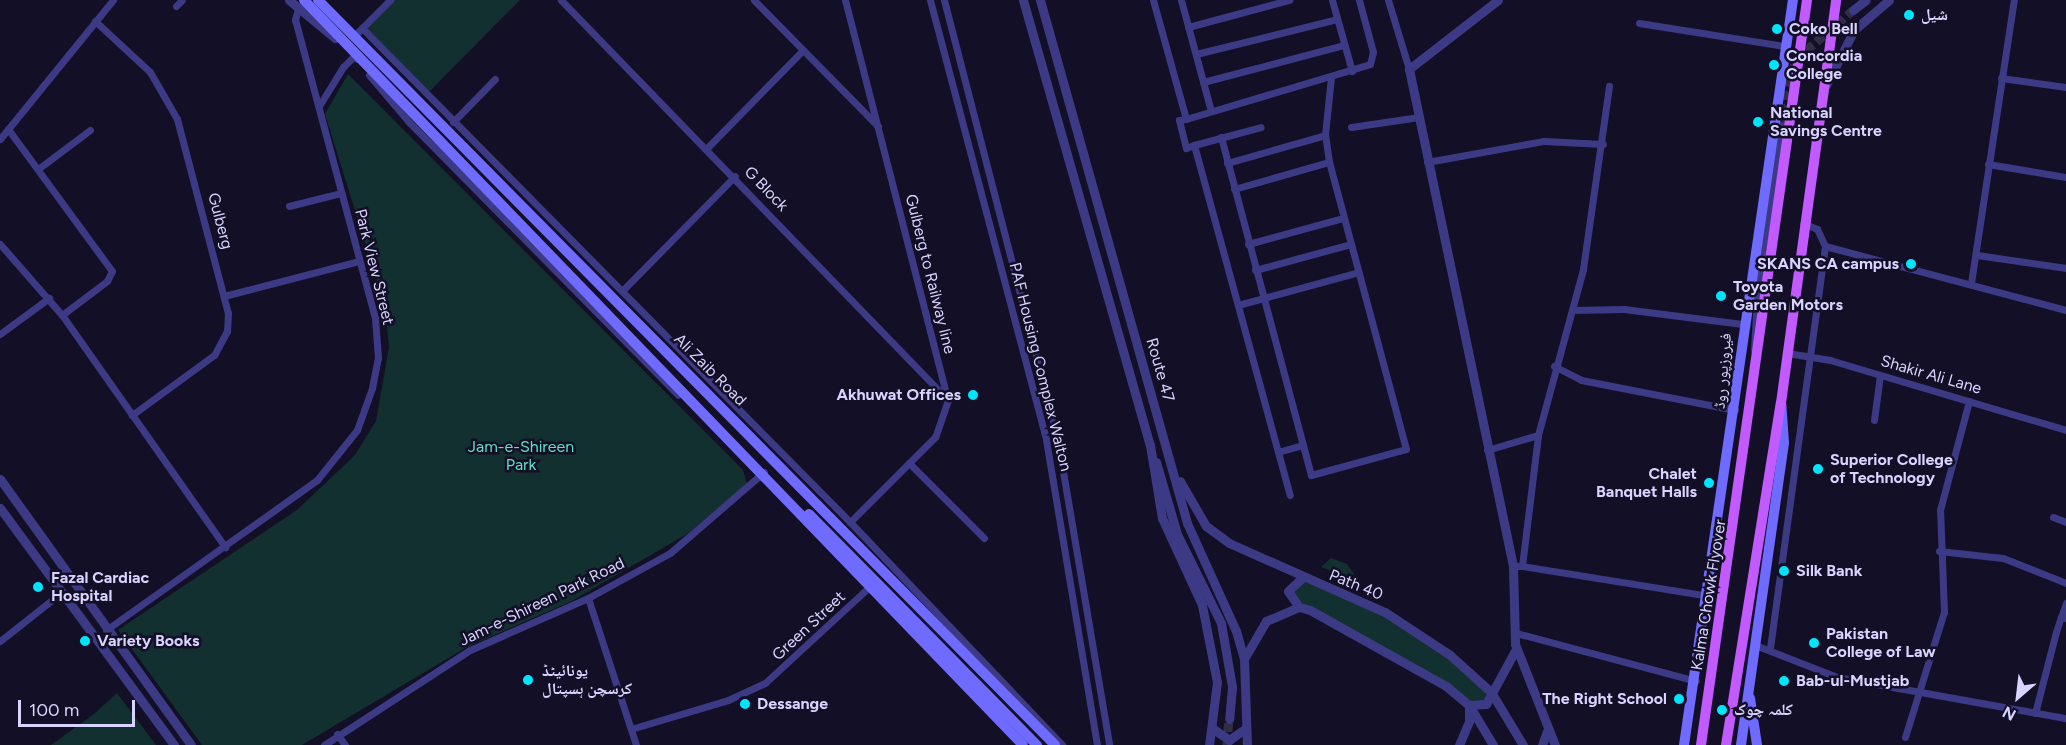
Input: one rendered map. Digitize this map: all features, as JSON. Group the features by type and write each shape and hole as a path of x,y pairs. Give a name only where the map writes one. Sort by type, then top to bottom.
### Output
{"main road":[{"name":"Ali Zaib Road","path":"318,0 339,21 358,32 1055,745"},
{"name":"فیروزپور روڈ","path":"1685,745 1735,410 1742,354 1742,324 1793,0"},
{"name":"فیروزپور روڈ","path":"1746,450 1807,0"},
{"path":"1726,745 1771,454 1781,404 1803,223 1836,0"},
{"name":"Ali Zaib Road","path":"301,5 765,473 869,587 1023,745"},
{"path":"1741,745 1785,433 1781,404"},
{"name":"Kalma Chowk Flyover","path":"1701,745 1746,450"},
{"path":"765,473 1036,745"},
{"path":"1749,695 1757,745"}],"street":[{"path":"0,140 113,0"},
{"name":"Ali Zaib Road","path":"289,0 301,5"},
{"name":"Ali Zaib Road","path":"326,0 339,21"},
{"path":"390,0 358,32 453,122 622,291 850,522 1062,745"},
{"name":"G Block","path":"561,0 735,176 948,400"},
{"path":"754,0 879,127"},
{"name":"Gulberg to Railway line","path":"845,0 948,400"},
{"name":"PAF Housing Complex Walton","path":"930,0 1046,440 1097,745"},
{"name":"PAF Housing Complex Walton","path":"944,0 1057,436 1109,745"},
{"name":"Route 47","path":"1023,0 1150,446 1162,518 1202,604 1217,682 1209,745"},
{"name":"Route 47","path":"1040,0 1191,535 1230,611 1244,659 1247,745"},
{"path":"1153,0 1186,119"},
{"path":"1181,0 1211,111"},
{"path":"1188,27 1289,0"},
{"path":"1332,0 1352,71"},
{"path":"1262,127 1186,148 1179,120 1352,71 1373,58 1359,0"},
{"path":"1388,0 1409,69 1487,450 1517,566"},
{"path":"1409,69 1498,0"},
{"path":"1853,10 1866,0"},
{"path":"1822,91 1854,30 1889,0"},
{"path":"1971,283 2014,0"},
{"name":"Park View Street","path":"106,630 317,480 363,417 378,342 359,261 295,20 301,5"},
{"path":"1196,54 1337,19"},
{"name":"Gulberg","path":"95,21 150,72 177,119 224,296 229,323 214,355 132,415"},
{"path":"1639,22 1784,46"},
{"path":"1203,82 1344,45"},
{"path":"707,148 803,50"},
{"path":"319,106 354,56"},
{"path":"1221,137 1311,474 1406,449 1329,162 1325,135 1331,77"},
{"path":"2001,78 2066,87"},
{"path":"453,122 495,79"},
{"path":"1555,745 1547,731 1516,650 1517,566 1538,435 1554,366 1572,310 1603,144 1609,86"},
{"path":"1350,127 1419,117"},
{"path":"1742,354 1760,260 1780,126"},
{"path":"8,129 112,271 107,282 62,315"},
{"path":"38,169 90,130"},
{"path":"1227,162 1325,135"},
{"path":"1427,162 1544,141 1603,144"},
{"path":"1194,145 1290,495"},
{"path":"1234,189 1329,162"},
{"path":"1988,164 2066,177"},
{"path":"622,291 735,176"},
{"path":"289,206 341,193"},
{"path":"1248,244 1344,218"},
{"path":"1770,648 1808,355 1825,246 1817,229 1803,223"},
{"path":"0,244 62,315 225,547"},
{"path":"1255,270 1351,244"},
{"path":"1825,246 2066,310"},
{"path":"1977,255 2066,268"},
{"path":"1757,361 1753,334 1760,260"},
{"path":"224,296 359,261"},
{"path":"1238,305 1359,272"},
{"path":"0,334 49,298"},
{"path":"1572,310 1624,309 1742,324"},
{"name":"Shakir Ali Lane","path":"1787,353 1808,355 2066,430"},
{"path":"1554,366 1581,380 1735,410"},
{"path":"1874,420 1880,375"},
{"path":"850,522 935,437 948,400"},
{"path":"1905,737 1944,612 1939,551 1946,474 1969,401"},
{"path":"1487,450 1538,435"},
{"path":"1278,452 1303,445"},
{"path":"1150,446 1177,534 1221,623 1232,687 1229,720"},
{"path":"909,463 984,538"},
{"name":"Path 40","path":"1172,465 1206,526 1301,579 1406,624 1491,692 1523,745"},
{"name":"Jam-e-Shireen Park Road","path":"324,745 337,734 470,651 588,598 670,553 765,473"},
{"path":"0,479 106,630 191,745"},
{"path":"0,509 174,745"},
{"path":"2053,517 2066,522"},
{"path":"1939,551 2003,558 2066,583"},
{"path":"1517,566 1709,596"},
{"path":"1301,579 1287,595 1299,607 1418,669 1469,705 1493,745"},
{"name":"Green Street","path":"631,729 728,700 765,683 869,587"},
{"path":"0,641 62,592"},
{"path":"588,598 636,745"},
{"path":"2035,713 2064,618 2066,603"},
{"path":"1244,659 1266,621 1299,607"},
{"path":"1516,633 1696,681"},
{"path":"1755,645 1770,648 1837,677 1918,694 2066,718"},
{"path":"1469,705 1486,704 1516,650"},
{"path":"1459,745 1469,721 1469,705"},
{"path":"1212,728 1229,740 1245,729"},
{"path":"1542,745 1547,731"},
{"path":"337,734 345,745"}],"green space":[{"path":"390,0 520,0 427,94 362,28"},
{"name":"Jam-e-Shireen Park","path":"348,74 743,470 747,484 687,534 570,602 467,647 302,745 202,745 118,630 297,510 355,455 376,421 389,347 385,307 325,114"},
{"path":"1331,558 1347,564 1359,581 1321,567"},
{"path":"1301,579 1406,624 1491,692 1477,707 1310,610 1288,591"},
{"path":"117,693 156,745 51,745 94,714"}],"tunnel":[{"path":"1780,126 1796,59 1853,10"},
{"path":"1227,745 1229,719"}],"place":[{"name":"شیل","path":"1909,15"},
{"name":"Coko Bell","path":"1777,29"},
{"name":"Concordia College","path":"1774,65"},
{"name":"National Savings Centre","path":"1758,122"},
{"name":"SKANS CA campus","path":"1911,264"},
{"name":"Toyota Garden Motors","path":"1721,296"},
{"name":"Akhuwat Offices","path":"973,395"},
{"name":"Superior College of Technology","path":"1818,469"},
{"name":"Chalet Banquet Halls","path":"1709,483"},
{"name":"Silk Bank","path":"1784,571"},
{"name":"Fazal Cardiac Hospital","path":"38,587"},
{"name":"Variety Books","path":"85,641"},
{"name":"Pakistan College of Law","path":"1814,643"},
{"name":"یونائیٹڈ کرسچن ہسپتال","path":"528,680"},
{"name":"Bab-ul-Mustjab","path":"1784,681"},
{"name":"The Right School","path":"1679,699"},
{"name":"Dessange","path":"745,704"},
{"name":"کلمہ چوک","path":"1722,710"}]}
